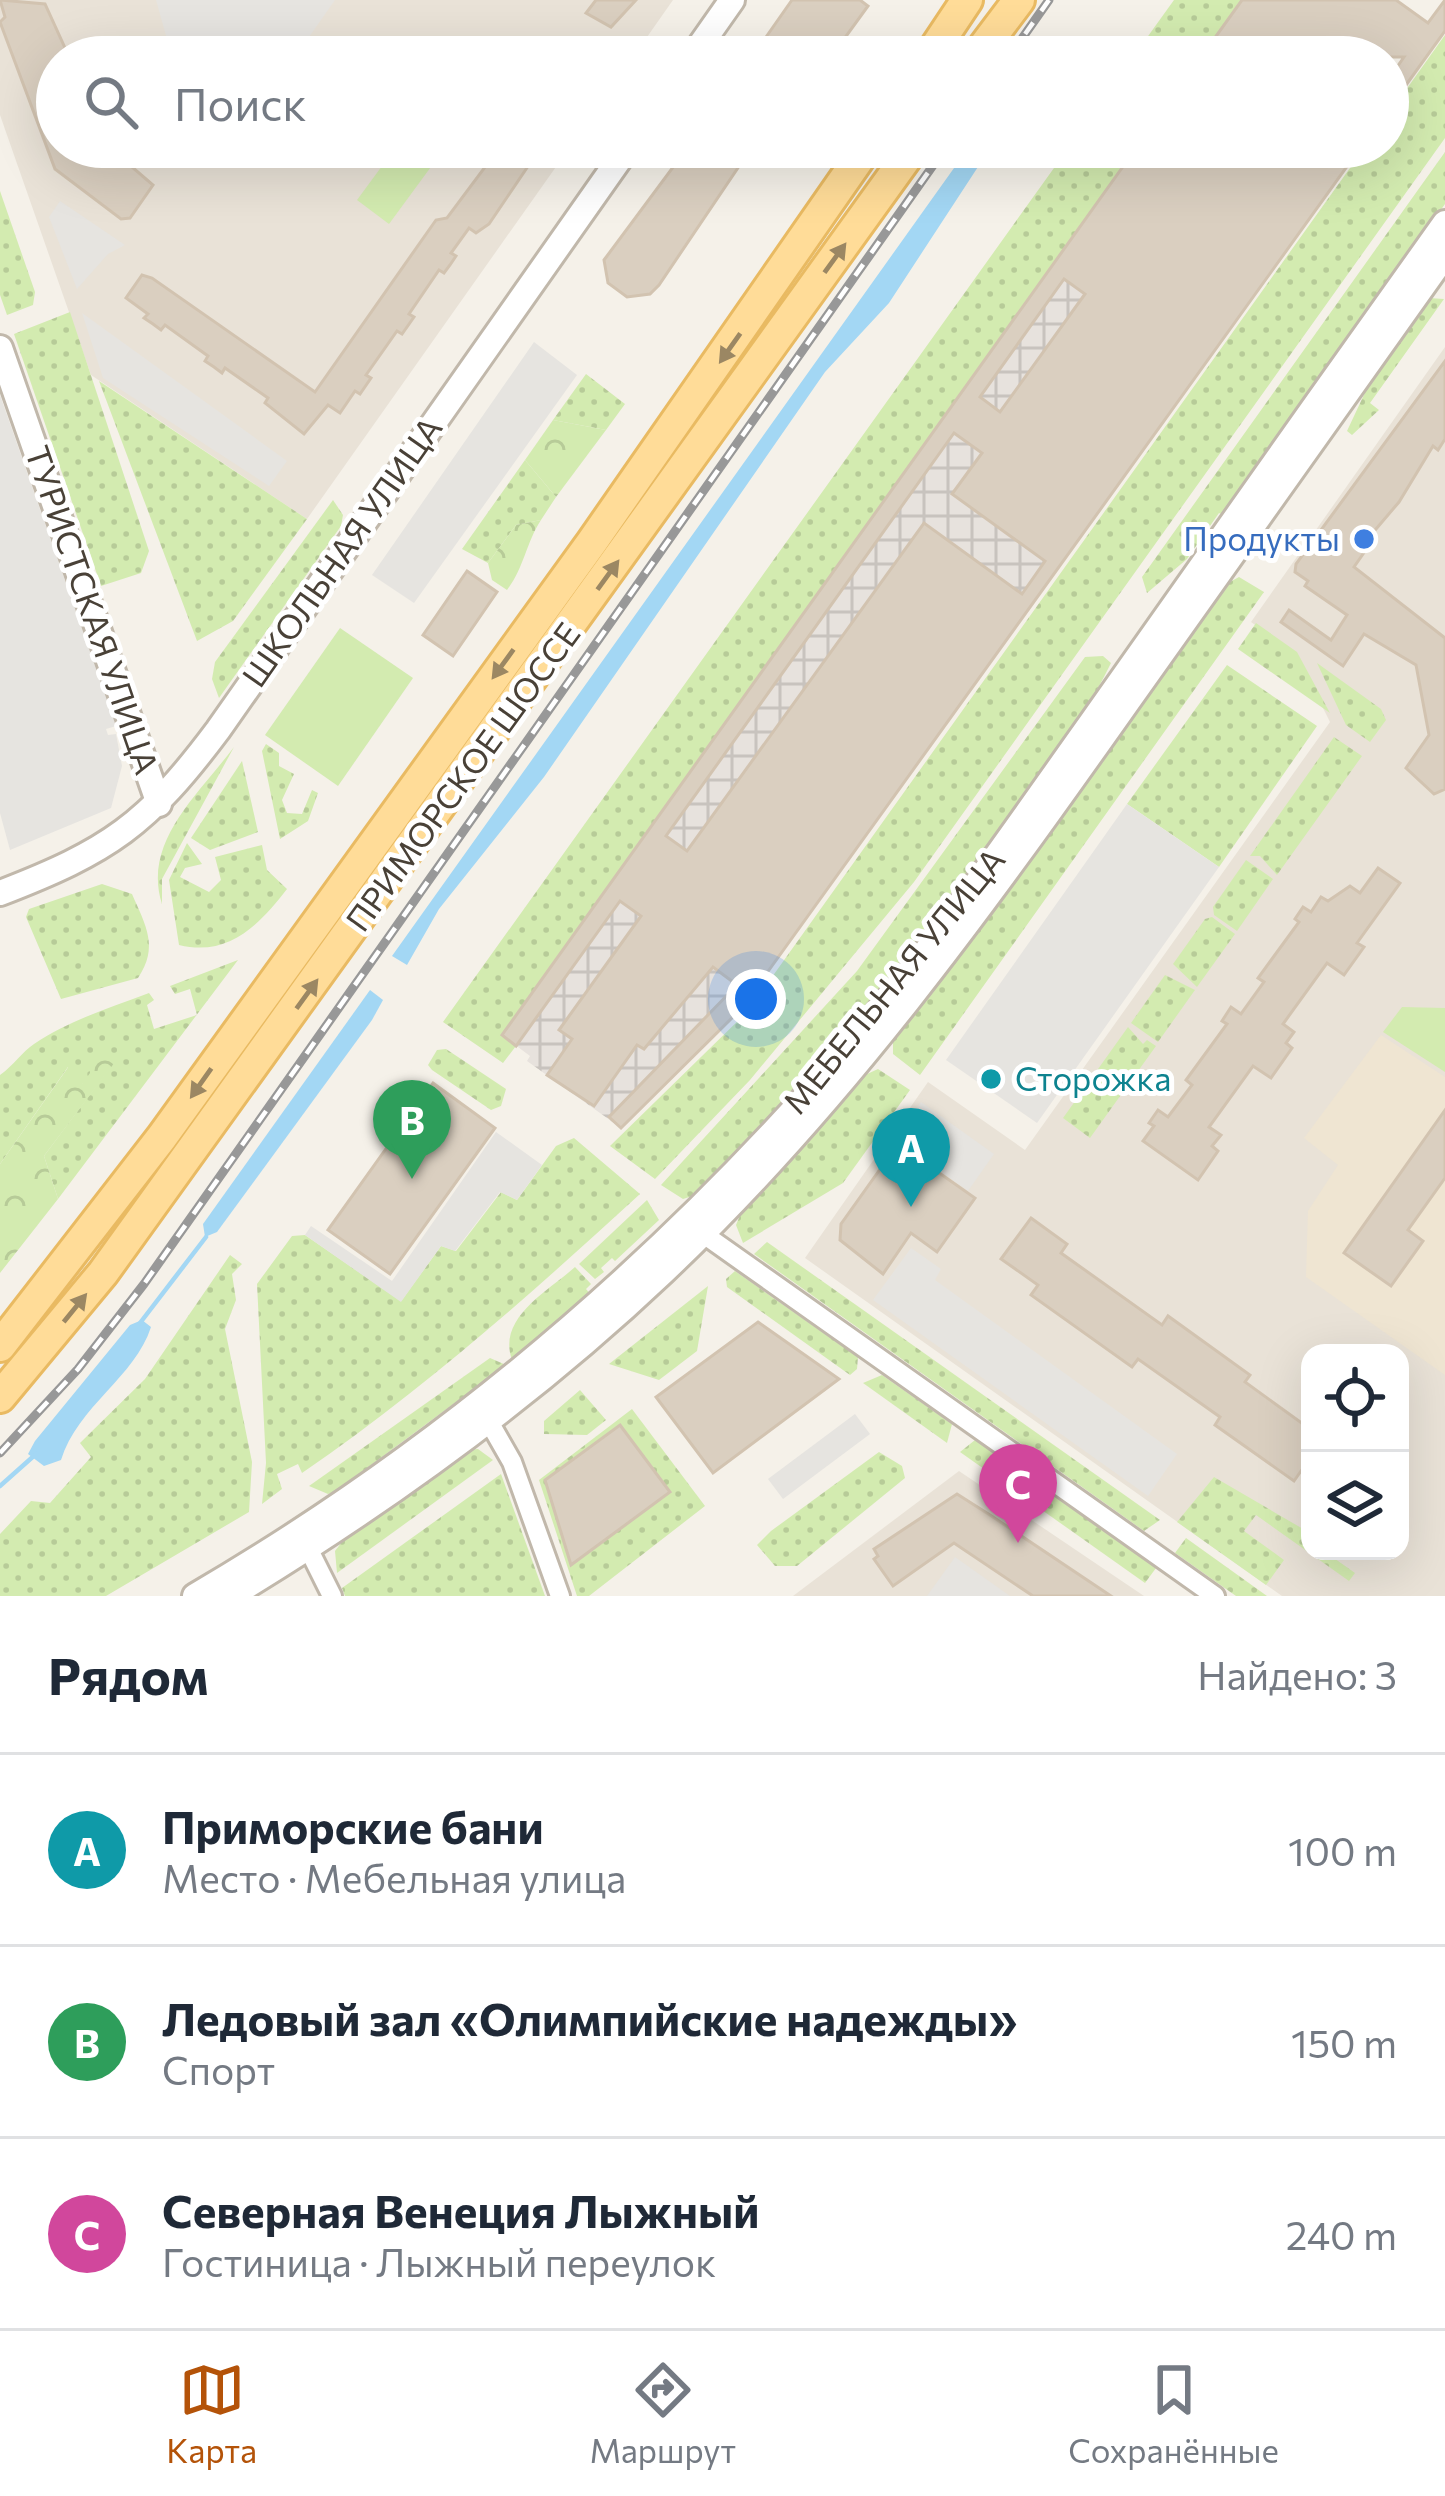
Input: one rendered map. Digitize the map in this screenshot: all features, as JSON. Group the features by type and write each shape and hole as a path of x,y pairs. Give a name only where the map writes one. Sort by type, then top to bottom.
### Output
{"main road":[{"path":"943,36 967,0"},
{"path":"991,36 1016,0"},
{"name":"ПРИМОРСКОЕ ШОССЕ","path":"0,1346 162,1137 699,392 853,168"},
{"name":"ПРИМОРСКОЕ ШОССЕ","path":"0,1397 159,1197 899,168"}],"street":[{"path":"707,36 732,0"},
{"name":"ШКОЛЬНАЯ УЛИЦА","path":"0,893 86,860 159,804 227,717 613,168"},
{"name":"МЕБЕЛЬНАЯ УЛИЦА","path":"694,1227 924,954 1445,223"},
{"name":"МЕБЕЛЬНАЯ УЛИЦА","path":"230,1596 483,1413 694,1227 845,1080 950,950 1445,255"},
{"name":"ТУРИСТСКАЯ УЛИЦА","path":"0,348 159,804"},
{"path":"694,1227 1215,1596"},
{"path":"483,1413 512,1462 560,1596"},
{"path":"304,1540 332,1596"},
{"name":"МЕБЕЛЬНАЯ УЛИЦА","path":"195,1596 304,1540"}],"shaded area":[{"path":"0,0 673,0 648,36 36,36 36,168 555,168 307,519 91,375 0,115"},
{"path":"156,0 335,0 310,36 166,36"},
{"path":"1122,168 1347,168 742,1008 621,1128 527,1061 530,1056 502,1035"},
{"path":"60,201 125,245 108,254 77,289 49,217"},
{"path":"82,313 287,461 269,486 103,378"},
{"path":"534,342 577,375 414,603 372,575"},
{"path":"1445,347 1445,1596 1282,1596 805,1258 928,1082 1025,1150 1330,722 1296,654 1251,622"},
{"path":"0,395 116,726 106,729 108,735 116,734 122,766 111,808 10,850 0,813"},
{"path":"1127,804 1219,867 1037,1123 946,1060"},
{"path":"1381,1035 1445,1077 1445,1375 1409,1350 1409,1344 1401,1344 1306,1277 1308,1211 1338,1165 1304,1138"},
{"path":"921,1102 994,1154 968,1191 894,1139"},
{"path":"496,1132 542,1165 517,1200 500,1192 455,1251 441,1246 401,1302 305,1235 311,1226 392,1281"},
{"path":"911,1248 941,1269 935,1280 1177,1454 1148,1496 873,1300"},
{"path":"855,1414 870,1434 783,1499 768,1479"},
{"path":"959,1471 1144,1596 793,1596"},
{"path":"955,1557 1010,1596 927,1596"}],"green space":[{"path":"1174,0 1242,0 1216,36 1148,36"},
{"path":"1445,35 1445,138 914,882 750,1080 655,1179 610,1146 747,1012 1350,168 1409,168 1409,86"},
{"path":"1445,152 1445,204 1225,516 1219,513 1187,559 1147,593 1142,577"},
{"path":"381,168 430,168 389,224 357,200"},
{"path":"1054,168 1122,168 502,1034 516,1046 503,1063 443,1022"},
{"path":"0,191 35,292 33,305 7,315 0,295"},
{"path":"1429,298 1444,299 1370,403 1379,410 1352,435 1347,431 1369,384"},
{"path":"70,312 149,551 141,573 101,586 14,334"},
{"path":"586,374 625,404 606,430 553,420"},
{"path":"99,381 307,519 233,621 197,641"},
{"path":"553,420 606,430 556,497 525,460"},
{"path":"525,460 556,497 541,520 516,525 488,563 462,549"},
{"path":"333,500 343,515 341,526 219,698 212,679 215,662"},
{"path":"541,520 507,590 492,580 488,563 516,525"},
{"path":"1239,577 1264,592 920,1075 893,1054 893,1042 979,931 1228,583"},
{"path":"1256,623 1297,652 1330,713 1238,649"},
{"path":"340,628 413,678 338,786 265,735"},
{"path":"1103,656 1111,663 1062,745 935,921 859,1015 696,1195 683,1199 661,1185 857,971 1085,657"},
{"path":"1317,663 1381,709 1386,720 1370,742 1346,725"},
{"path":"1227,665 1317,726 1219,867 1127,804"},
{"path":"1334,737 1362,756 1277,875 1260,856 1250,856"},
{"path":"266,744 279,753 279,766 294,774 282,800 287,813 302,814 312,790 318,793 308,821 280,839 262,751"},
{"path":"234,747 162,879 162,904 158,881 167,839"},
{"path":"242,761 258,832 210,850 191,838"},
{"path":"187,843 202,864 185,868 180,877 209,892 221,880 215,857 262,845 267,870 287,889 254,926 228,942 197,948 179,945 169,880"},
{"path":"1246,860 1273,879 1237,931 1214,915 1213,907"},
{"path":"102,884 132,894 148,936 148,956 138,978 61,999 26,917 29,909"},
{"path":"1212,917 1235,934 1197,987 1173,964 1205,919"},
{"path":"238,960 197,1015 190,989 175,994 170,986"},
{"path":"1165,975 1195,990 1158,1042 1131,1023"},
{"path":"149,993 154,1000 147,1005 154,1029 196,1015 58,1199 44,1156 117,1058 81,1085 68,1067 0,1164 0,1075 30,1047 76,1021"},
{"path":"1402,1007 1445,1008 1445,1072 1383,1032"},
{"path":"1128,1027 1143,1044 1147,1040 1156,1046 1090,1138 1063,1118"},
{"path":"446,1049 506,1089 501,1106 491,1110 432,1070 428,1065 437,1050"},
{"path":"90,1055 118,1058 44,1156 58,1199 0,1273 0,1164 69,1066 82,1084 90,1073"},
{"path":"878,1069 910,1090 843,1183 743,1243 736,1225 743,1208 865,1075"},
{"path":"574,1138 640,1194 391,1408 302,1473 298,1464 277,1474 282,1489 262,1504 266,1463 257,1284 292,1236 305,1235 401,1301 441,1246 456,1251 501,1192 517,1200 556,1146"},
{"path":"647,1200 659,1220 601,1268 604,1272 595,1279 579,1264"},
{"path":"767,1242 1160,1520 1144,1531 754,1254"},
{"path":"230,1255 242,1264 232,1274 236,1300 225,1329 252,1462 249,1512 106,1596 0,1596 0,1534 31,1501 50,1503 91,1457 80,1443 145,1379"},
{"path":"575,1267 591,1284 586,1289 591,1295 512,1360 509,1345 518,1319"},
{"path":"735,1271 858,1357 857,1369 850,1375 727,1287 726,1279"},
{"path":"708,1286 697,1351 659,1380 609,1364"},
{"path":"490,1358 506,1365 336,1491 328,1494 309,1486"},
{"path":"882,1375 952,1424 947,1443 863,1383"},
{"path":"580,1390 606,1420 587,1435 544,1434 544,1421"},
{"path":"632,1409 705,1506 589,1596 577,1596 539,1480"},
{"path":"975,1440 1156,1568 1145,1583 960,1452"},
{"path":"478,1449 493,1460 337,1573 335,1551 348,1534 466,1450"},
{"path":"879,1452 902,1466 905,1478 797,1566 775,1566 757,1545"},
{"path":"501,1474 545,1596 345,1596 342,1588"},
{"path":"1214,1477 1301,1528 1301,1547 1256,1515 1244,1531 1284,1560 1266,1585 1177,1522"},
{"path":"1186,1538 1267,1596 1236,1596 1175,1553"},
{"path":"1319,1560 1337,1560 1355,1573 1349,1581"}],"water":[{"path":"954,168 977,168 889,303 825,372 544,777 439,909 407,965 392,956"},
{"path":"370,990 383,1000 372,1020 217,1232 205,1237 203,1224"},
{"path":"142,1320 151,1327 143,1345 80,1423 61,1460 44,1466 28,1454 130,1325"}],"building":[{"path":"0,0 45,4 60,36 36,36 36,118 0,22 5,17"},
{"path":"596,0 636,0 611,27 586,13"},
{"path":"792,0 860,0 868,6 846,36 767,36"},
{"path":"1242,0 1396,0 1428,23 1445,0 1445,31 1409,81 1409,36 1216,36"},
{"path":"133,168 153,185 130,218 121,219 55,169"},
{"path":"484,168 527,168 489,224 476,233 469,228 451,253 456,256 450,265 444,273 439,270 409,314 414,317 402,334 397,331 366,375 371,378 360,394 355,391 340,413 328,405 304,434 265,403 268,398 225,368 222,373 205,361 208,356 165,325 161,330 144,318 148,314 126,298 142,275 152,278 315,392 436,220 447,218"},
{"path":"672,168 738,168 650,294 627,297 608,283 604,260"},
{"path":"1122,168 1346,168 741,1009 621,1128 609,1117 737,985 713,967 644,1049 637,1045 594,1106 547,1075 572,1039 559,1030 641,916 620,901 516,1046 502,1035","holes":["1064,279 1085,294 1000,412 980,397","954,433 982,453 952,494 1045,561 1022,594 924,523 687,851 666,836"]},
{"path":"1445,361 1445,439 1438,450 1433,446 1399,502 1365,542 1370,544 1354,567 1445,638 1445,789 1434,794 1406,768 1429,735 1416,665 1364,634 1343,666 1281,622 1289,610 1331,640 1347,615 1305,586 1308,581 1295,572 1296,564"},
{"path":"467,571 497,592 453,656 423,635"},
{"path":"1378,868 1400,883 1357,943 1364,947 1344,975 1327,963 1283,1024 1294,1032 1286,1043 1292,1048 1271,1078 1253,1066 1209,1127 1221,1135 1212,1146 1218,1151 1198,1180 1143,1141 1158,1110 1168,1117 1192,1085 1186,1080 1227,1024 1222,1021 1231,1007 1241,1014 1264,982 1258,978 1299,922 1295,919 1303,907 1311,912 1321,897 1328,901 1350,886 1360,893"},
{"path":"433,1083 495,1128 390,1274 328,1230"},
{"path":"1445,1110 1445,1178 1408,1230 1423,1241 1391,1286 1344,1253"},
{"path":"898,1144 975,1198 937,1252 911,1233 883,1274 840,1240 841,1224"},
{"path":"1031,1218 1067,1244 1061,1253 1162,1325 1168,1316 1250,1375 1245,1382 1301,1422 1301,1471 1294,1481 1215,1425 1220,1417 1138,1359 1132,1367 1031,1295 1038,1285 1001,1259"},
{"path":"758,1322 839,1379 713,1473 656,1397"},
{"path":"620,1425 670,1492 571,1565 545,1480"},
{"path":"957,1494 1111,1596 1033,1596 954,1543 893,1586 874,1559 878,1556 874,1549"}],"waterway":[{"path":"140,1323 206,1237"},
{"path":"0,1486 36,1454"}],"railway":[{"path":"1024,36 1049,0"},
{"path":"0,1453 78,1369 144,1284 931,168"}],"place":[{"name":"Продукты","path":"1364,539"},
{"name":"Сторожка","path":"991,1079"},
{"name":"Ледовый зал «Олимпийские надежды»","path":"412,1179"},
{"name":"Приморские бани","path":"911,1207"},
{"name":"Северная Венеция Лыжный","path":"1018,1543"}]}
